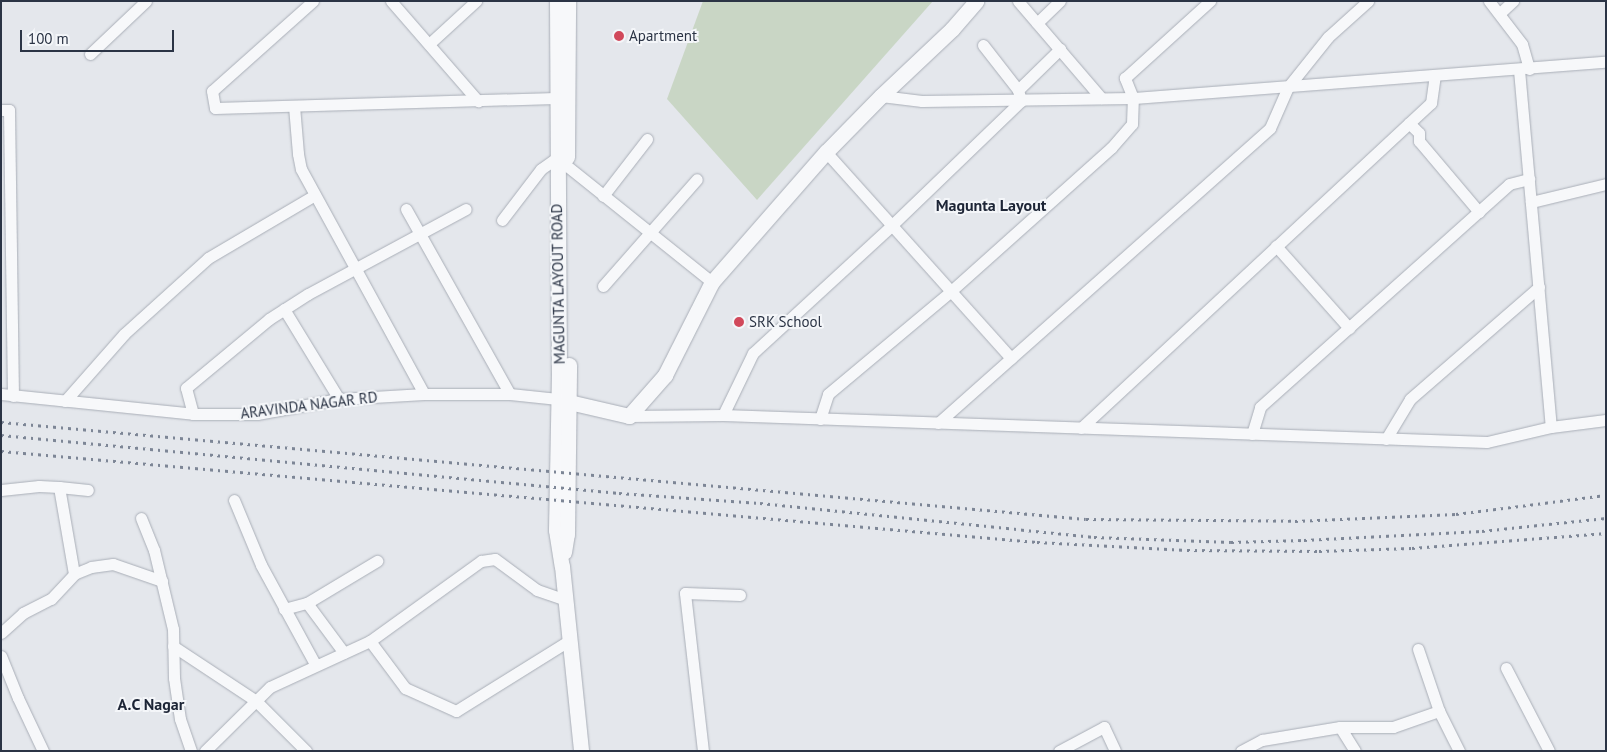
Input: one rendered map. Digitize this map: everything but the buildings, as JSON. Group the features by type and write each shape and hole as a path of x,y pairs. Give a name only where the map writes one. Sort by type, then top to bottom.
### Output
{"street":[{"path":"90,54 146,1"},
{"path":"313,1 212,92 215,108 556,98"},
{"path":"391,1 478,101"},
{"path":"429,44 476,1"},
{"name":"MAGUNTA LAYOUT ROAD","path":"557,1 556,98 562,162"},
{"name":"MAGUNTA LAYOUT ROAD","path":"568,1 562,162 567,534 562,566 581,751"},
{"path":"629,416 665,375 712,282 826,152 881,96 952,29 976,1"},
{"path":"1018,1 1101,98"},
{"path":"1037,23 1060,1"},
{"path":"820,419 828,394 951,291 1111,148 1132,124 1133,98 1125,78 1210,1"},
{"path":"938,423 1270,128 1288,87 1328,37 1368,1"},
{"path":"1489,1 1522,44 1529,179 1551,427"},
{"path":"1500,13 1513,1"},
{"path":"983,44 1020,95"},
{"path":"723,415 753,353 892,225 1020,95 1060,50"},
{"path":"881,96 922,101 1020,95 1133,98 1524,70 1606,62"},
{"path":"1081,428 1431,103 1435,76"},
{"path":"294,106 298,154 302,169 424,394"},
{"path":"1,110 9,110 5,157 7,395"},
{"path":"1409,123 1419,133 1419,141 1478,212"},
{"path":"603,196 647,139"},
{"path":"826,152 1011,358"},
{"path":"502,220 541,169 562,162 712,282"},
{"path":"603,286 697,178"},
{"path":"1252,434 1260,407 1509,184 1529,179"},
{"path":"1531,202 1606,184"},
{"path":"65,401 124,334 208,258 315,195"},
{"path":"406,209 510,394"},
{"path":"193,414 186,388 284,309 466,209"},
{"path":"1276,246 1349,328"},
{"path":"1386,439 1410,399 1539,287"},
{"path":"284,309 339,399"},
{"name":"ARAVINDA NAGAR RD","path":"7,395 193,414 258,414 339,399 424,394 510,394 564,401"},
{"path":"564,401 629,416 723,415 1487,442 1551,427 1606,420"},
{"path":"1,490 39,486 88,490"},
{"path":"59,487 74,574"},
{"path":"234,500 261,565 315,664"},
{"path":"141,518 154,550 173,629 174,678 180,719 191,751"},
{"path":"204,751 270,687 315,664 370,641 475,565 489,559 502,563 537,590 566,600"},
{"path":"284,609 307,603 377,561"},
{"path":"1,633 22,613 51,598 74,574 92,567 113,564 162,582"},
{"path":"703,751 684,594 740,595"},
{"path":"307,603 344,653"},
{"path":"370,641 405,688 456,711 570,640"},
{"path":"173,646 256,701 306,751"},
{"path":"1418,649 1439,711 1460,751"},
{"path":"1,656 5,678 44,751"},
{"path":"1506,668 1549,751"},
{"path":"1241,751 1262,740 1340,727 1393,727 1439,711"},
{"path":"1059,751 1104,727 1115,751"},
{"path":"1340,727 1355,751"},
{"path":"1262,740 1269,751"}],"green space":[{"path":"703,1 933,1 757,200 667,99"}],"railway":[{"path":"1,422 1086,519 1295,521 1456,514 1606,495"},
{"path":"1,435 619,493 760,503 1094,537 1231,542 1304,540 1482,531 1606,518"},
{"path":"1,451 1037,542 1187,550 1319,551 1412,548 1606,533"}],"place":[{"name":"Apartment","path":"619,36"},
{"name":"SRK School","path":"739,322"}],"district":[{"name":"Magunta Layout","path":"991,205"},
{"name":"A.C Nagar","path":"151,704"}]}
